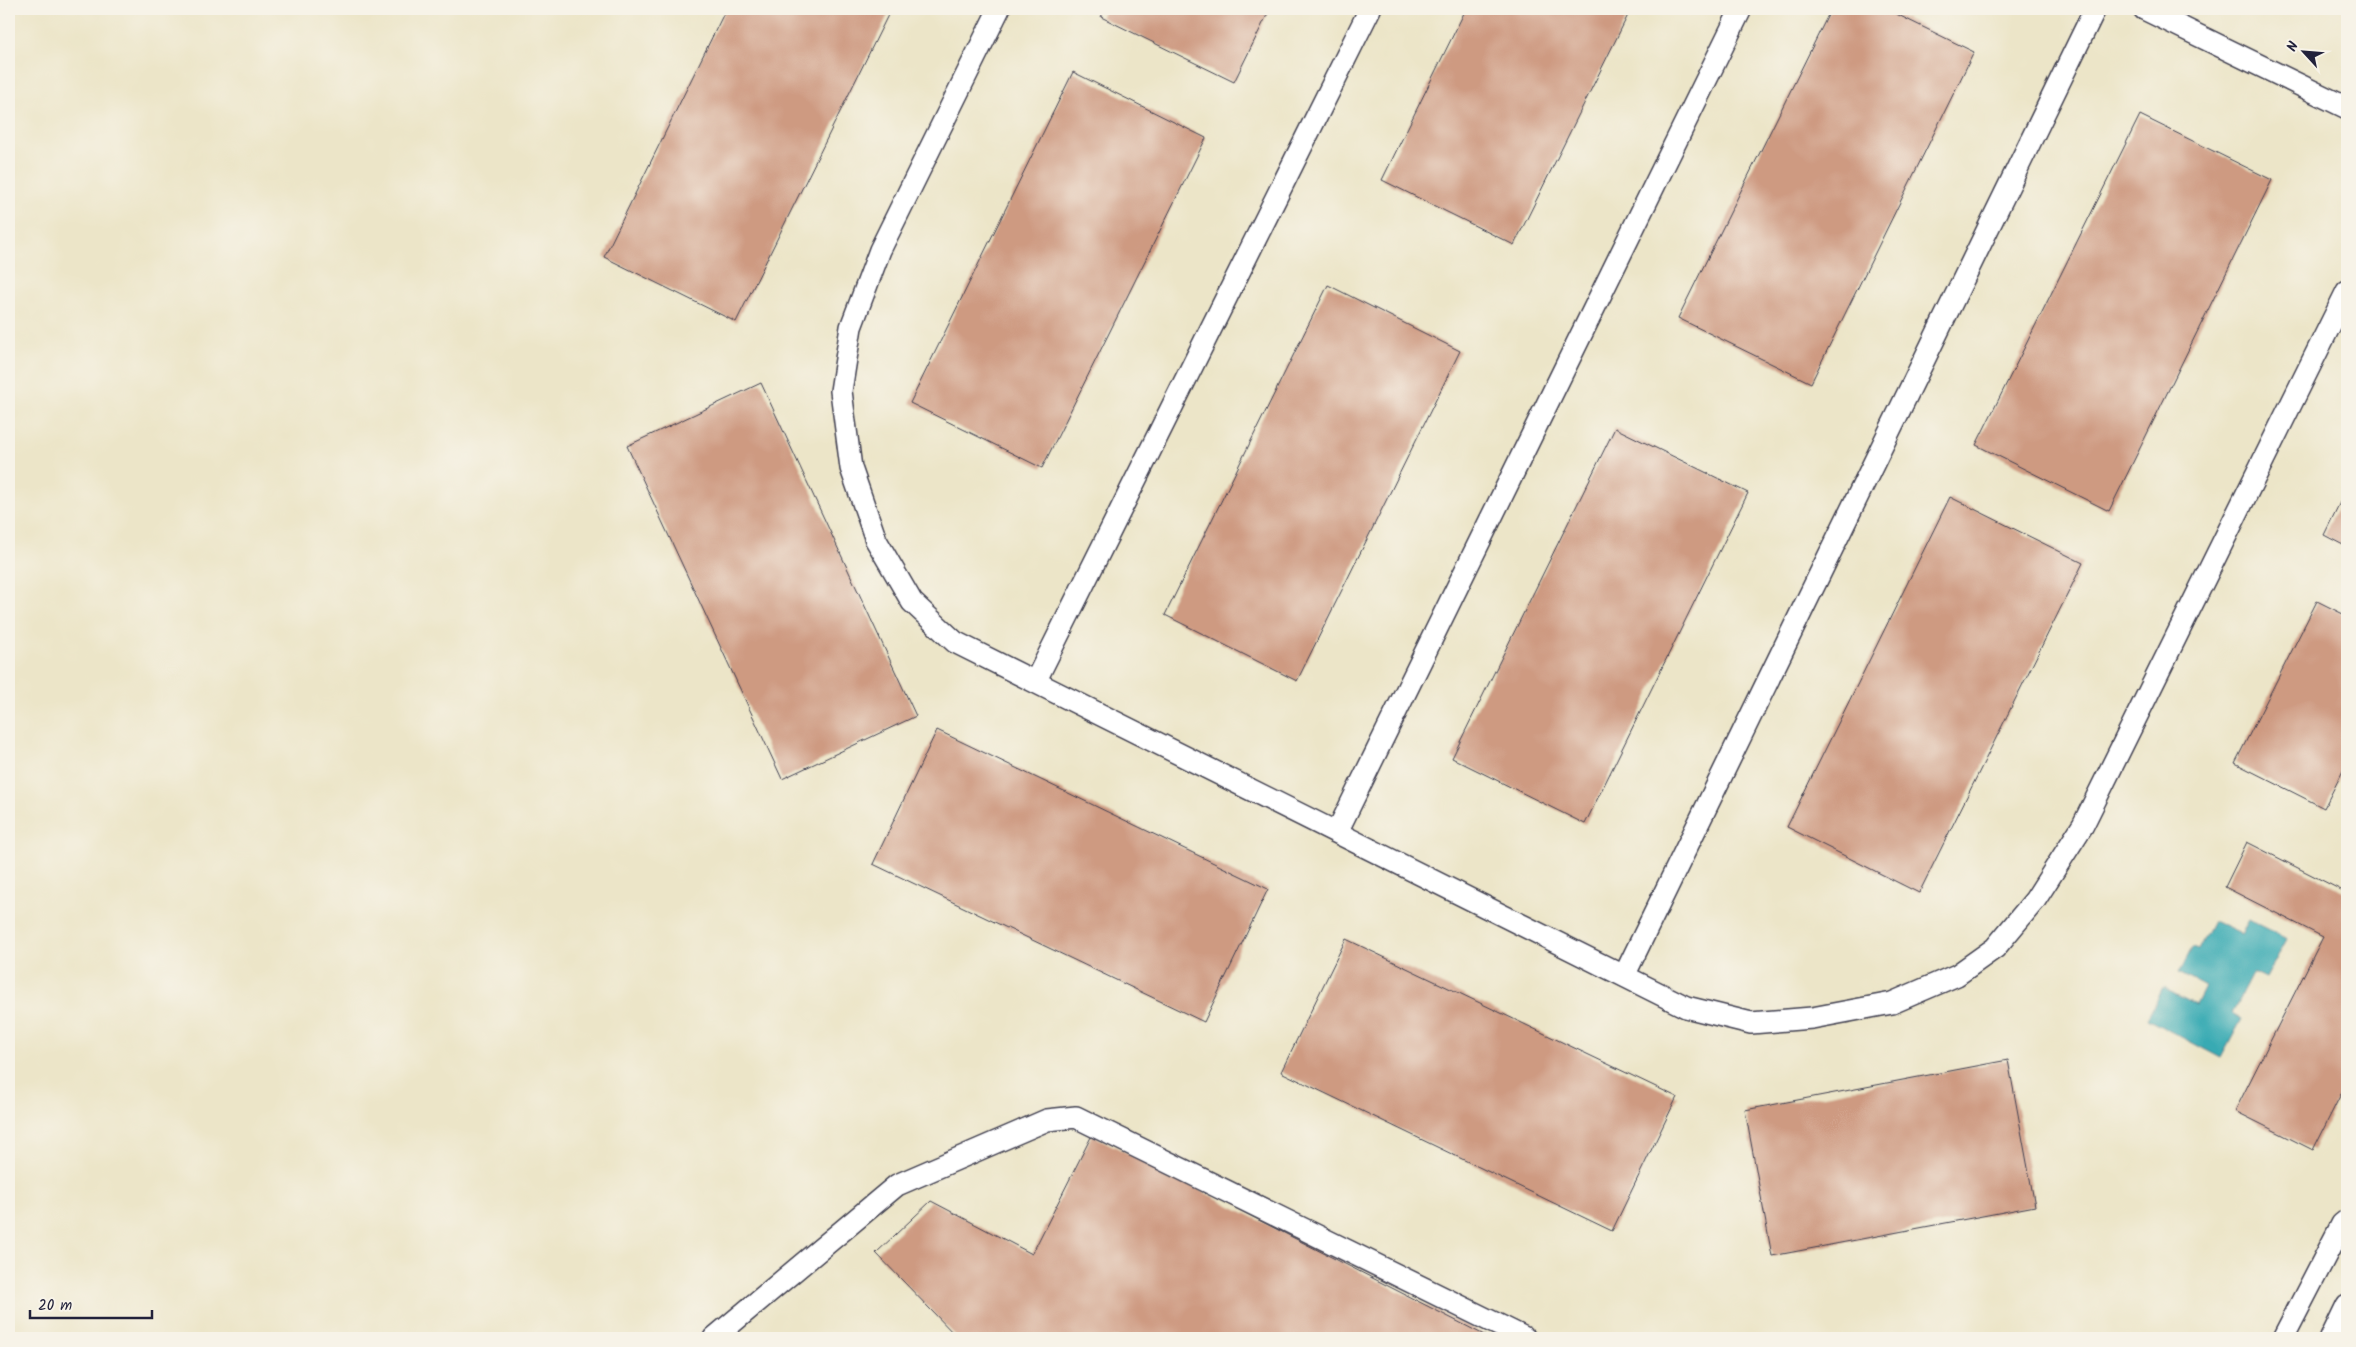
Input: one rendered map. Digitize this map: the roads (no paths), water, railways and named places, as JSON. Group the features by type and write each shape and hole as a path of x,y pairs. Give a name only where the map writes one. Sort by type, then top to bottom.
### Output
{"lane":[{"path":"999,9 880,250 851,327 841,391 851,468 876,540 912,602 956,642 1034,682 1686,1008 1752,1023 1812,1018 1892,1003 1957,976 1995,948 2035,900 2083,825 2347,291"},
{"path":"1034,682 1370,9"},
{"path":"1337,832 1741,9"},
{"path":"1624,976 2095,9"},
{"path":"2144,9 2347,108"},
{"path":"714,1338 897,1185 1047,1120 1076,1117 1525,1338"},
{"path":"2283,1338 2342,1224 2347,1220"},
{"path":"2331,1338 2347,1306"}],"water":[{"path":"2249,920 2287,939 2266,978 2253,972 2232,1013 2242,1019 2221,1058 2147,1019 2163,988 2196,1005 2205,987 2179,973 2192,948 2198,950 2213,921 2241,934"}]}
